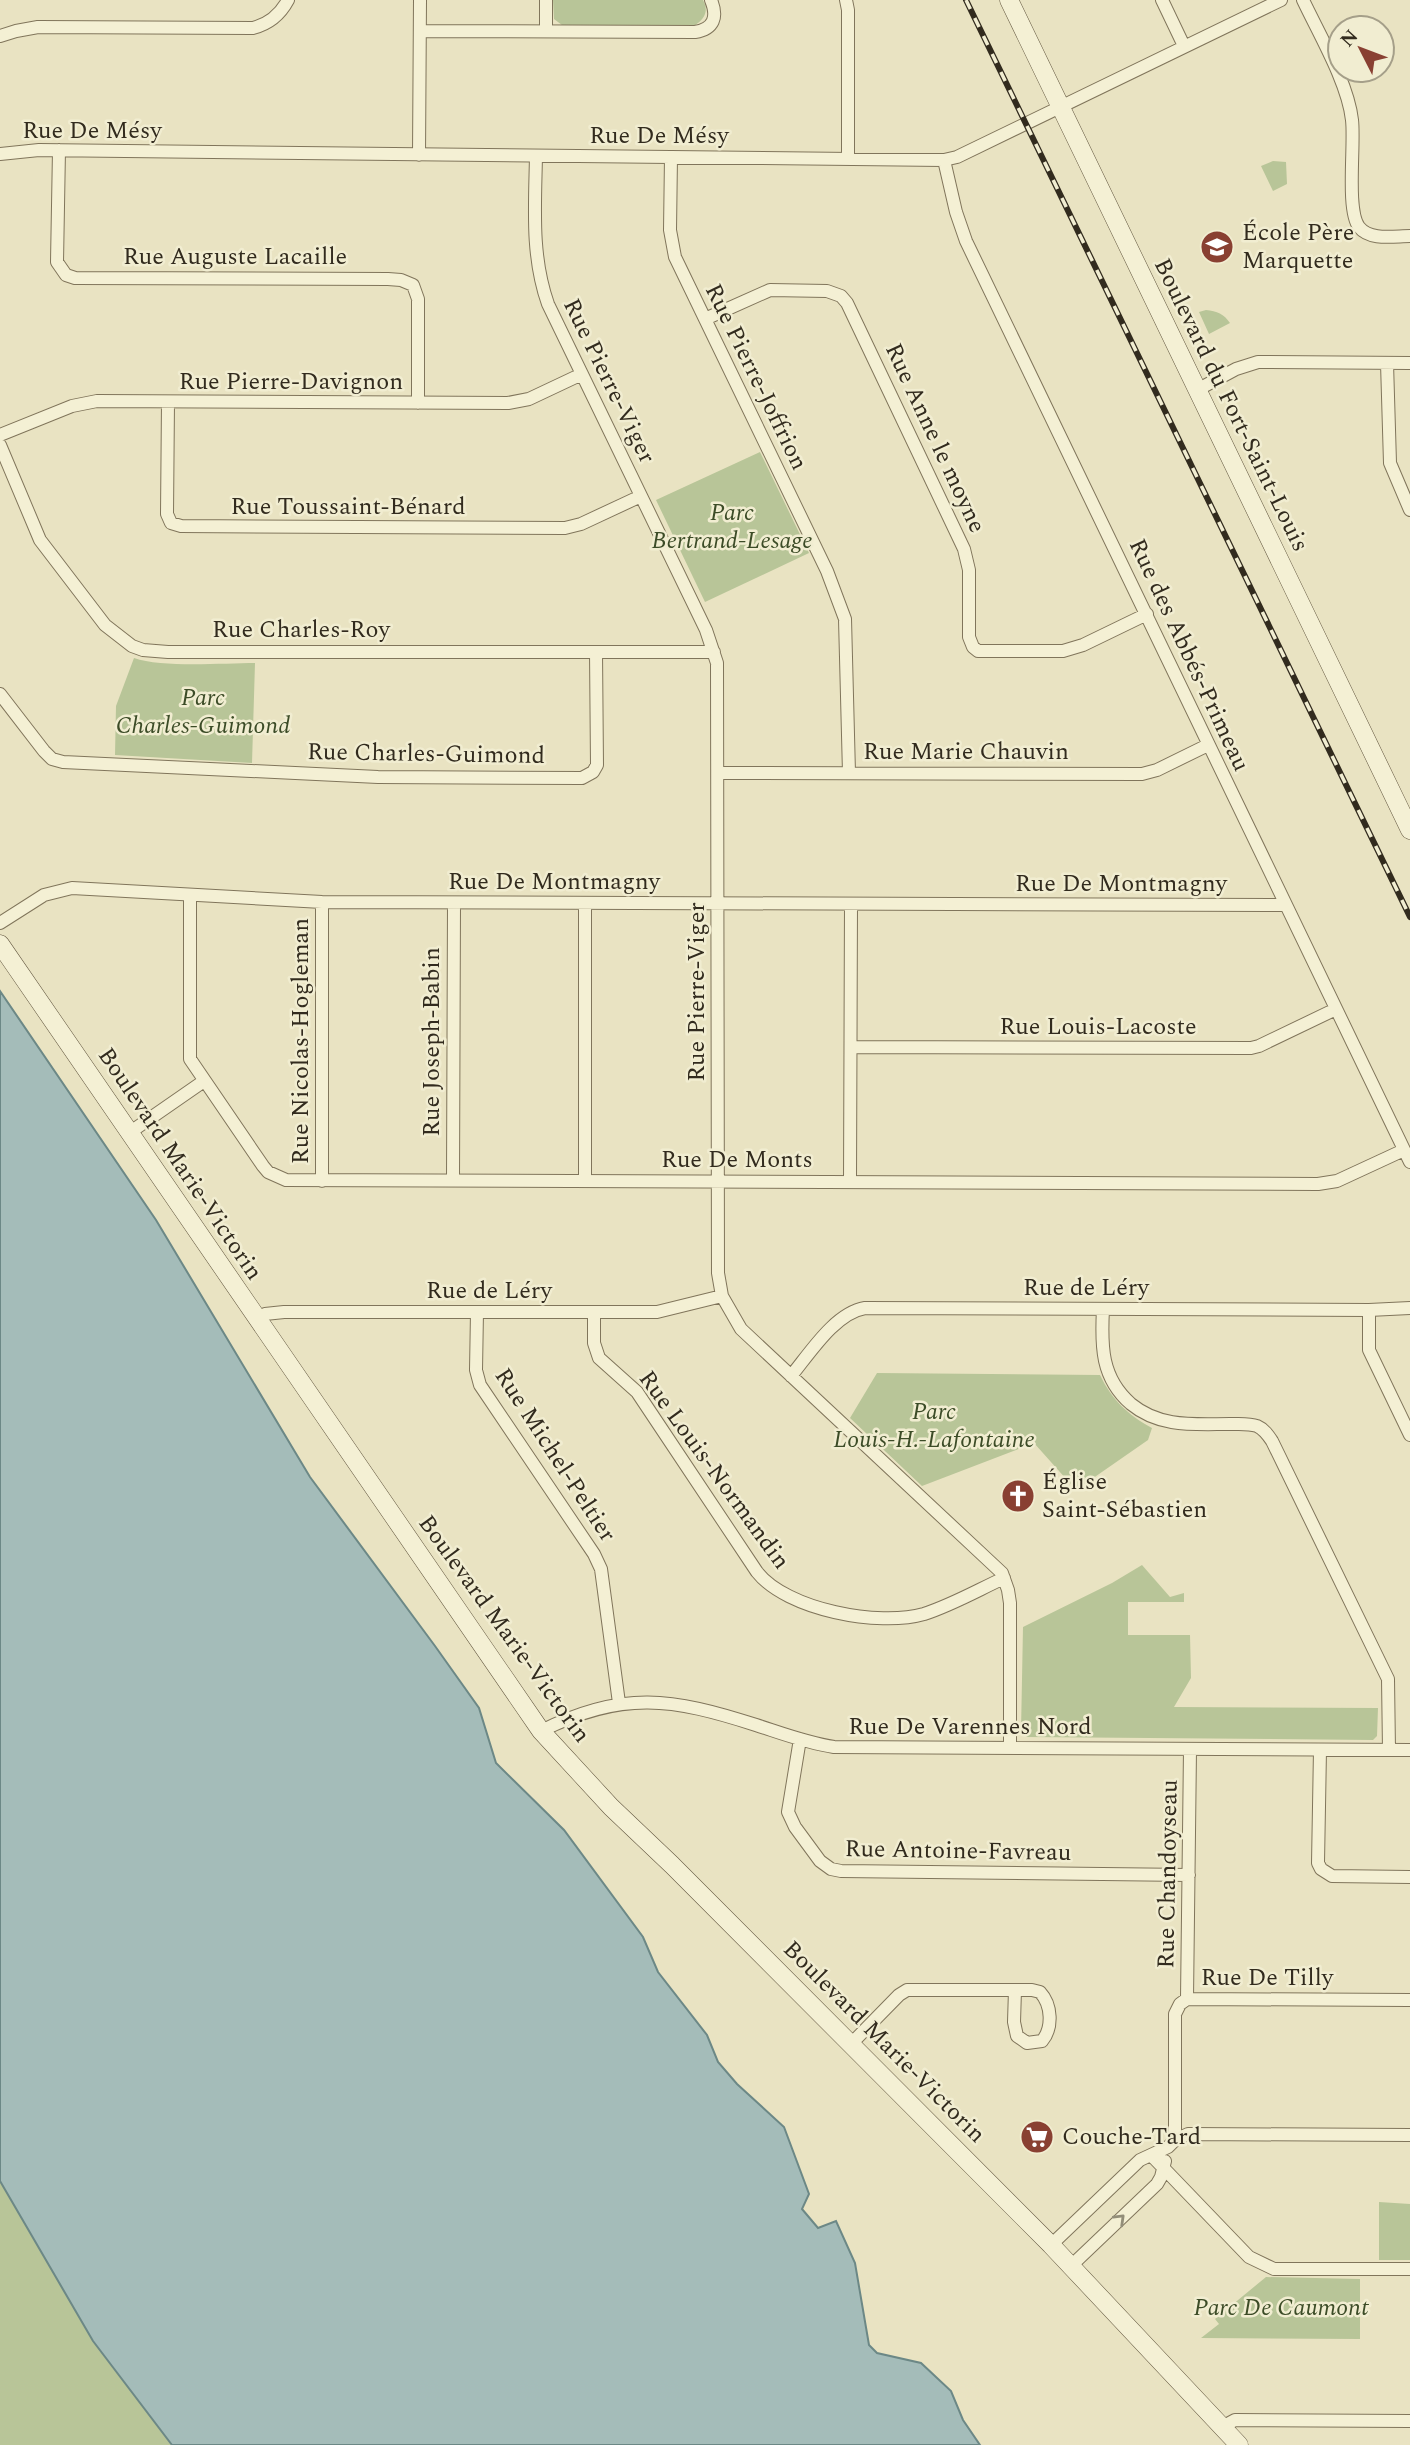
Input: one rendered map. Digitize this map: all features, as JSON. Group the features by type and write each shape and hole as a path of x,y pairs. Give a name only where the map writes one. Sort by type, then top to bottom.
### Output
{"street":[{"path":"0,36 38,27 253,28 278,15 288,0"},
{"path":"419,155 420,0"},
{"path":"546,0 546,30"},
{"path":"421,31 702,31 713,23 715,10 711,0"},
{"path":"846,0 848,159"},
{"name":"Boulevard du Fort-Saint-Louis","path":"1010,0 1197,390 1408,819"},
{"path":"1162,0 1184,46"},
{"name":"Rue De Mésy","path":"0,154 58,150 944,160 957,157 1281,0"},
{"path":"1303,0 1342,83 1352,116 1354,218 1364,232 1373,236 1410,236"},
{"name":"Rue Auguste Lacaille","path":"58,150 57,262 63,273 75,278 407,281 413,285 418,299 418,403"},
{"name":"Rue Pierre-Viger","path":"536,156 534,238 538,270 548,304 714,652 718,674 718,1273 722,1296 741,1329 993,1564 1004,1578"},
{"name":"Rue Pierre-Joffrion","path":"671,158 671,243 675,257 842,608 846,632 849,773"},
{"name":"Rue des Abbés-Primeau","path":"944,160 966,241 1407,1156"},
{"name":"Rue Anne le moyne","path":"705,319 770,290 834,292 847,303 964,548 969,570 969,637 978,651 1063,651 1083,645 1147,614"},
{"path":"1197,390 1236,369 1258,362 1410,363"},
{"path":"1387,363 1390,463 1410,510"},
{"name":"Rue Pierre-Davignon","path":"0,435 85,403 518,402 582,374"},
{"name":"Rue Toussaint-Bénard","path":"168,402 167,514 175,525 565,528 581,524 641,496"},
{"name":"Rue Charles-Roy","path":"0,445 40,540 105,625 122,640 143,650 714,652"},
{"name":"Rue Charles-Guimond","path":"0,694 44,751 52,759 63,762 377,777 582,778 593,772 597,765 596,652"},
{"name":"Rue Marie Chauvin","path":"718,773 1142,774 1157,770 1208,745"},
{"name":"Rue De Montmagny","path":"0,923 44,895 63,889 322,902 1285,905"},
{"name":"Rue De Monts","path":"190,895 188,1053 193,1066 268,1172 286,1180 1318,1184 1337,1181 1407,1156"},
{"name":"Rue Nicolas-Hogleman","path":"322,902 322,1181"},
{"name":"Rue Joseph-Babin","path":"453,1181 454,903"},
{"path":"584,1181 585,903"},
{"path":"850,1181 851,904"},
{"name":"Boulevard Marie-Victorin","path":"0,944 541,1731 611,1807 1051,2245 1239,2445"},
{"name":"Rue Louis-Lacoste","path":"852,1047 1251,1048 1336,1009"},
{"path":"129,1133 204,1081"},
{"name":"Rue de Léry","path":"257,1320 265,1314 284,1312 666,1311 722,1296"},
{"name":"Rue de Léry","path":"791,1376 838,1321 858,1309 1410,1308"},
{"path":"1103,1309 1102,1348 1107,1370 1116,1387 1143,1413 1168,1423 1256,1425 1268,1434 1388,1679 1389,1750"},
{"path":"1369,1310 1369,1350 1410,1435"},
{"name":"Rue Michel-Peltier","path":"477,1312 476,1370 480,1385 594,1554 601,1569 619,1703"},
{"name":"Rue Louis-Normandin","path":"594,1312 594,1343 600,1358 637,1392 757,1572 776,1591 851,1615 911,1617 937,1609 1004,1578"},
{"path":"1004,1578 1010,1603 1010,1747"},
{"name":"Rue De Varennes Nord","path":"541,1731 573,1717 619,1703 639,1702 691,1707 800,1740 834,1747 1410,1750"},
{"name":"Rue Antoine-Favreau","path":"800,1740 788,1812 795,1827 820,1861 831,1869 1189,1875"},
{"name":"Rue Chandoyseau","path":"1187,1999 1190,1750"},
{"path":"1320,1750 1318,1863 1321,1870 1332,1876 1410,1877"},
{"path":"851,2044 907,1990 1014,1990"},
{"name":"Rue De Tilly","path":"1164,2168 1172,2143 1175,2014 1180,2004 1187,1999 1410,2000"},
{"path":"1051,2245 1140,2160 1188,2134 1410,2135"},
{"path":"1151,2155 1248,2257 1267,2267 1410,2269"},
{"path":"1071,2266 1157,2184 1164,2168"},
{"path":"1222,2427 1235,2420 1410,2421"}],"green space":[{"path":"553,0 703,0 706,11 701,21 694,26 562,25 554,19"},
{"path":"1273,161 1286,162 1287,184 1273,191 1261,166"},
{"path":"1206,310 1220,314 1230,323 1209,334 1199,312"},
{"name":"Parc Bertrand-Lesage","path":"760,452 809,553 705,602 656,500"},
{"name":"Parc Charles-Guimond","path":"134,658 176,664 255,663 252,763 115,755 116,706"},
{"name":"Parc Louis-H.-Lafontaine","path":"877,1373 1100,1375 1122,1406 1152,1428 1148,1440 1076,1490 1034,1443 922,1486 850,1418"},
{"path":"1142,1565 1170,1597 1184,1593 1184,1602 1128,1602 1128,1635 1190,1635 1191,1678 1174,1707 1378,1708 1377,1736 1373,1740 1027,1737 1021,1731 1023,1627 1112,1583"},
{"path":"0,2181 93,2341 172,2445 0,2445"},
{"name":"Parc De Caumont","path":"1379,2202 1410,2204 1410,2260 1379,2260"},
{"name":"Parc De Caumont","path":"1266,2277 1360,2279 1360,2339 1201,2338 1219,2324 1215,2319"}],"water":[{"path":"0,991 156,1220 310,1477 479,1708 496,1763 564,1830 643,1937 658,1972 707,2035 718,2062 737,2084 784,2127 809,2194 802,2209 818,2228 836,2221 855,2263 869,2345 877,2353 921,2363 951,2391 963,2420 980,2445 172,2445 93,2341 0,2181"}],"railway":[{"path":"966,0 1410,917"}],"place":[{"name":"École Père Marquette","path":"1217,247"},
{"name":"Église Saint-Sébastien","path":"1018,1496"},
{"name":"Couche-Tard","path":"1037,2137"}]}
